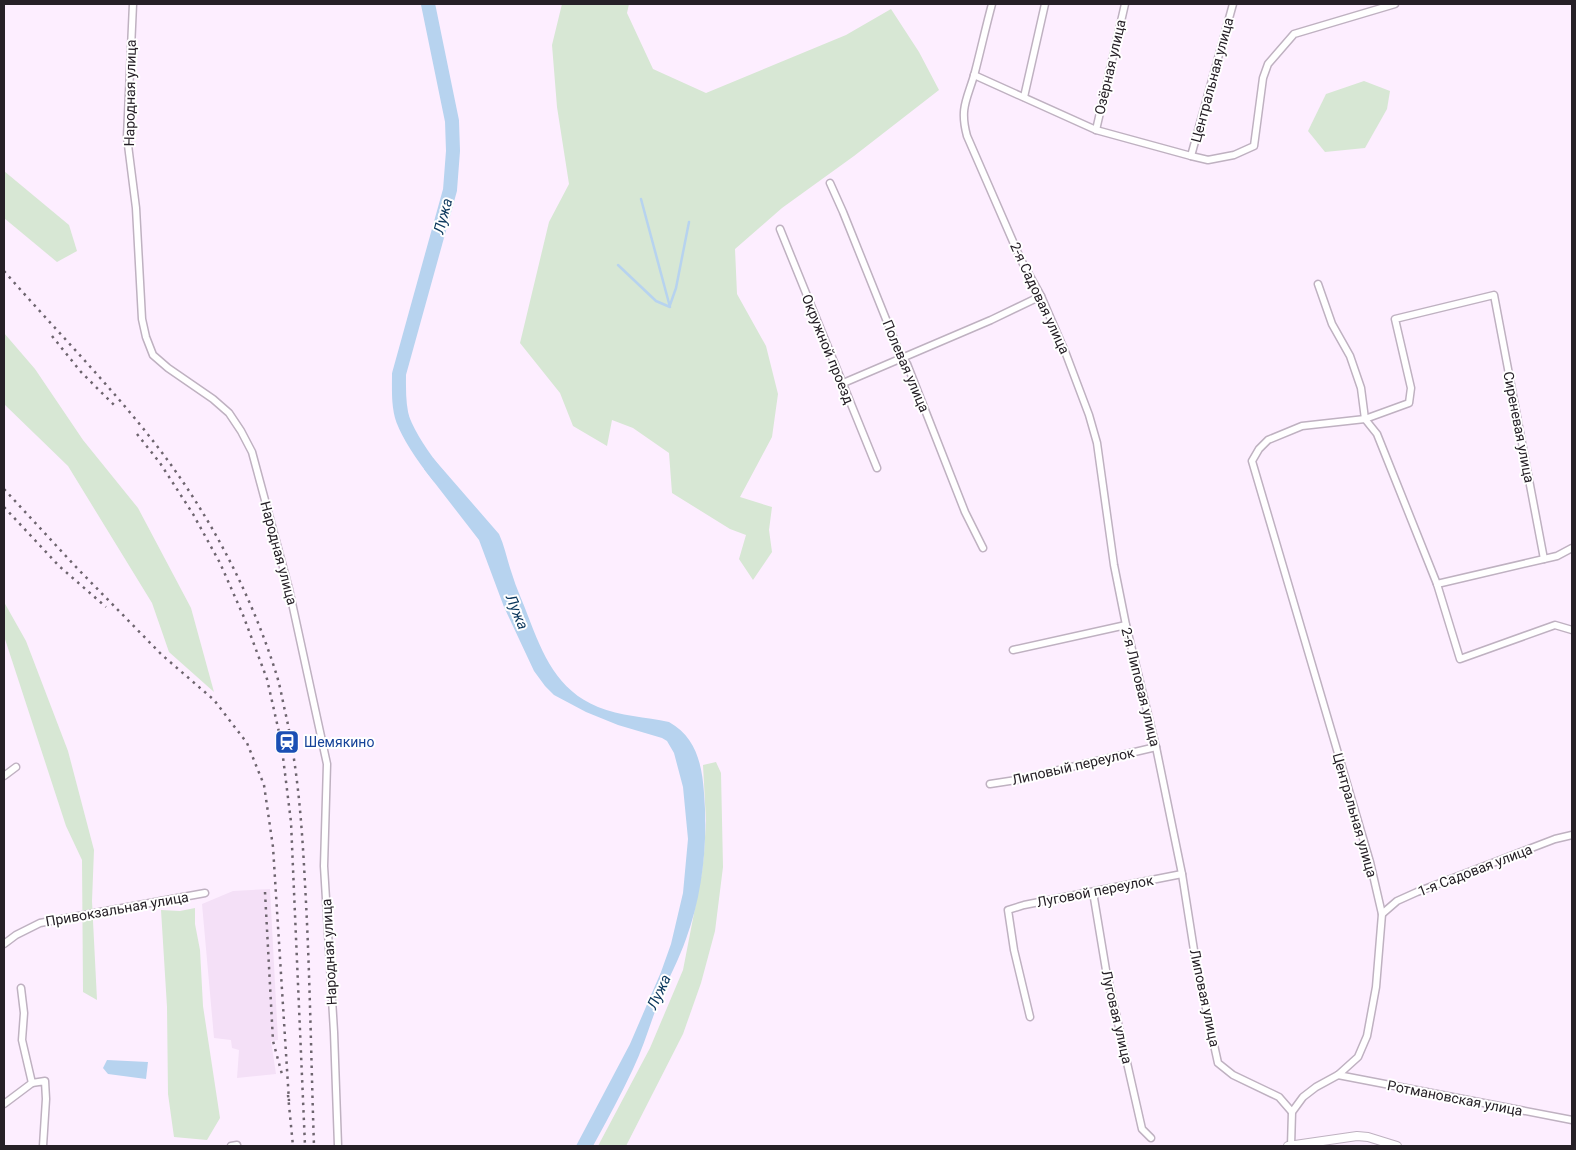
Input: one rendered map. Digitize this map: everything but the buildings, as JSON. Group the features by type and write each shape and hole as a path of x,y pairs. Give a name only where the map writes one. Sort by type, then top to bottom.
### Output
{"street":[{"name":"Народная улица","path":"133,4 127,136 136,208 142,319 146,337 153,355 229,413 252,452 289,588 328,764 324,866 334,1032 338,1146"},
{"path":"992,4 974,74 1096,130 1208,160 1234,155 1254,146 1263,78 1268,64 1294,34 1396,4"},
{"path":"1024,97 1045,4"},
{"name":"Озёрная улица","path":"1096,130 1125,4"},
{"name":"Центральная улица","path":"1191,156 1232,4"},
{"name":"2-я Садовая улица","path":"974,74 964,101 963,122 967,136 1021,260 1041,296 1066,354 1089,415 1097,443 1105,500"},
{"name":"Полевая улица","path":"830,183 902,359 907,364 966,512 983,548"},
{"name":"Окружной проезд","path":"780,229 841,384 877,468"},
{"path":"1318,284 1332,324 1350,356 1361,388 1366,418 1377,434 1437,584 1460,659 1555,625 1572,630"},
{"name":"Сиреневая улица","path":"1366,418 1409,402 1411,388 1396,319 1494,295 1544,559"},
{"path":"841,384 991,320 1041,296"},
{"name":"Центральная улица","path":"1292,1112 1304,1096 1316,1086 1338,1075 1358,1057 1367,1036 1376,987 1382,914 1370,862 1252,461 1259,448 1268,440 1302,426 1366,418"},
{"name":"2-я Липовая улица","path":"1105,500 1114,565 1126,626 1156,746 1182,874"},
{"path":"1437,584 1557,556 1572,548"},
{"path":"1013,650 1126,626"},
{"name":"Липовый переулок","path":"990,784 1016,780 1156,746"},
{"path":"4,776 16,767"},
{"name":"1-я Садовая улица","path":"1382,914 1397,901 1417,892 1572,835"},
{"name":"Луговой переулок","path":"1030,1017 1014,950 1008,910 1024,905 1182,874"},
{"name":"Липовая улица","path":"1182,874 1196,963 1218,1063 1233,1075 1279,1097 1292,1112"},
{"name":"Луговая улица","path":"1093,892 1106,970 1142,1129 1151,1138"},
{"name":"Привокзальная улица","path":"4,944 16,935 40,923 205,893"},
{"path":"20,988 24,1013 22,1040 32,1084"},
{"name":"Ротмановская улица","path":"1338,1075 1572,1120"},
{"path":"4,1104 32,1084 45,1081 46,1099 43,1146"},
{"path":"1292,1112 1290,1146 1357,1136 1368,1137 1397,1146"}],"shaded area":[{"path":"270,889 278,1040 271,1041 276,1074 237,1078 239,1050 232,1048 231,1040 214,1038 202,904 233,891"}],"green space":[{"path":"562,4 629,4 627,13 653,69 706,93 846,35 891,9 919,52 939,90 854,156 782,208 735,249 737,294 766,346 778,394 772,437 740,497 772,507 769,530 772,552 753,580 739,559 746,535 730,529 672,493 669,453 633,428 612,420 607,446 573,426 560,393 520,343 549,222 569,184 557,107 552,45"},
{"path":"1364,81 1390,91 1387,109 1365,148 1325,152 1308,131 1326,94"},
{"path":"4,171 69,225 77,251 57,262 4,218"},
{"path":"4,333 35,369 83,440 138,508 191,608 214,692 169,652 152,603 68,466 4,404"},
{"path":"4,602 26,641 68,751 94,850 92,901 97,1000 83,992 82,860 66,826 4,636"},
{"path":"716,762 721,773 723,867 715,931 701,983 683,1034 626,1146 598,1146 650,1048 683,970 704,854 706,821 703,765"},
{"path":"195,908 195,924 200,950 203,1006 220,1118 207,1140 174,1137 168,1094 167,1007 161,910 180,911"}],"water":[{"path":"433,458 499,534 515,584 540,644 553,670 562,681 584,700 598,707 669,722 686,735 696,752 699,762 704,793 705,848 697,904 686,939 660,998 637,1060 593,1146 576,1146 630,1044 671,944 683,893 688,839 683,787 674,753 667,741 586,712 554,695 545,686 534,671 504,607 479,540 424,469"},
{"path":"107,1060 148,1062 146,1079 108,1074 103,1068"}],"waterway":[{"name":"Лужа","path":"428,4 452,121 453,151 450,190 399,374 399,391 400,409 406,427 419,450 439,477"},
{"path":"618,265 656,301 670,307 641,199"},
{"path":"670,305 676,288 689,222"}],"railway":[{"path":"4,271 128,410 184,483 230,561 266,645 285,711 299,797 307,917 314,1146"},
{"path":"52,336 81,372 117,408"},
{"path":"137,434 160,463 193,514 220,563 243,615 267,679 281,741 291,822 305,1146"},
{"path":"4,489 75,566 162,655 214,700 247,743 264,785 273,847 289,1101"},
{"path":"4,507 59,566 106,607"},
{"path":"265,892 273,1041 283,1078"},
{"path":"288,1095 293,1146"}],"place":[{"name":"Шемякино","path":"287,742"}]}
